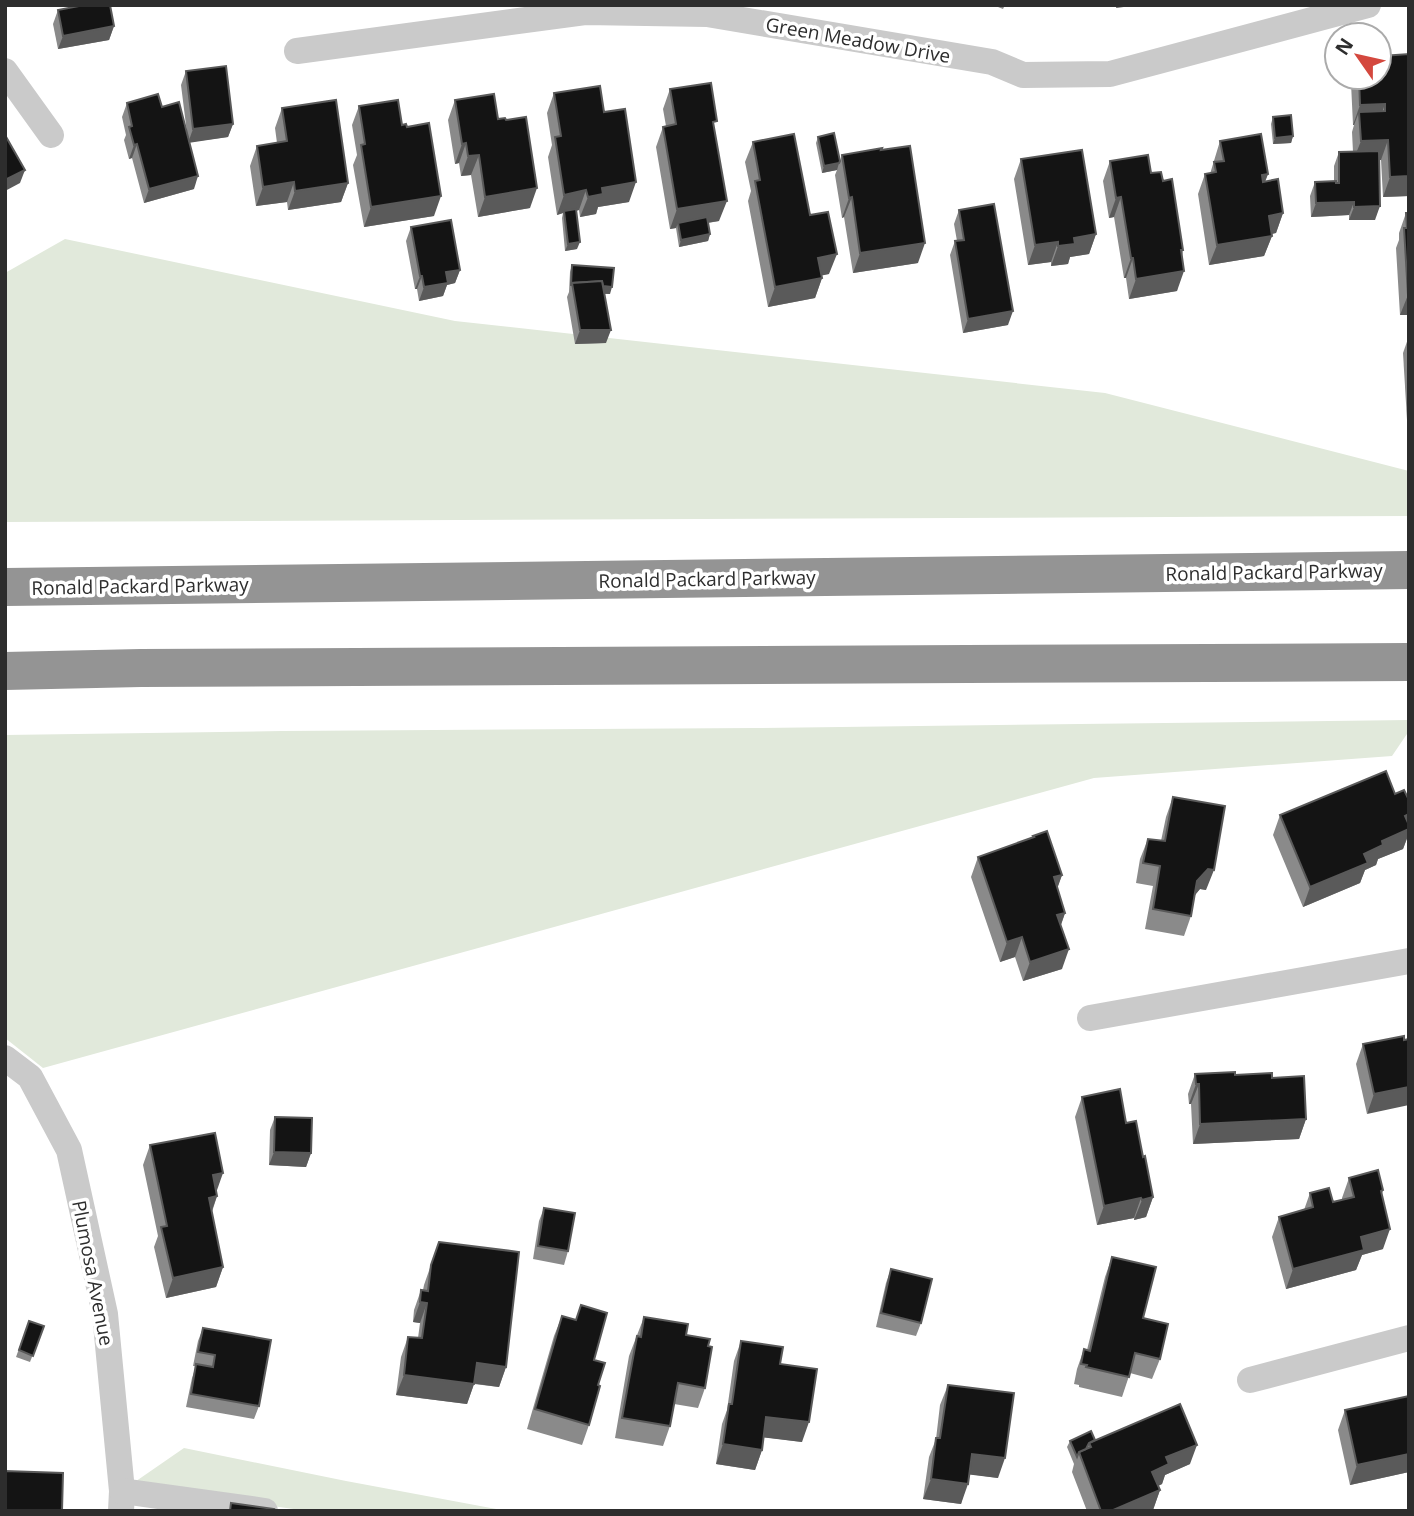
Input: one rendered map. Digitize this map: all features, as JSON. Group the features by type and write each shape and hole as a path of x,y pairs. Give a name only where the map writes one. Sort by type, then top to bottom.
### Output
{"highway":[{"name":"Ronald Packard Parkway","path":"5,587 1409,570"},
{"path":"5,671 141,668 1409,662"}],"street":[{"name":"Green Meadow Drive","path":"297,51 585,12 707,14 992,62 1023,75 1110,74 1367,5"},
{"path":"5,71 51,135"},
{"path":"1090,1018 1409,961"},
{"name":"Plumosa Avenue","path":"5,1058 30,1077 69,1150 104,1314 121,1501"},
{"path":"1250,1380 1409,1338"},
{"path":"121,1501 265,1511"}],"shaded area":[{"path":"65,239 455,321 1105,393 1409,471 1409,516 5,522 5,273"},
{"path":"1409,720 1409,731 1392,756 1094,778 43,1068 5,1038 5,735"},
{"path":"184,1448 507,1511 308,1511 129,1486"}],"building":[{"path":"84,5 110,5 114,26 63,36 58,10"},
{"path":"1409,54 1409,176 1390,177 1388,140 1361,141 1359,112 1385,111 1385,104 1360,105 1360,91 1393,91 1393,55"},
{"path":"226,66 233,124 193,129 186,71"},
{"path":"711,83 717,121 713,122 727,201 677,209 663,127 676,124 670,89"},
{"path":"600,86 604,112 625,109 636,182 602,188 603,194 588,197 586,190 564,195 555,137 561,136 554,93"},
{"path":"158,94 162,107 179,102 198,176 149,189 137,144 134,145 129,127 132,126 127,103"},
{"path":"494,94 498,119 526,117 537,188 485,197 479,155 468,156 466,143 462,144 455,100"},
{"path":"336,100 348,183 295,191 294,182 263,187 257,146 287,141 282,108"},
{"path":"398,100 402,125 406,124 407,127 429,123 441,196 371,207 361,145 365,144 359,106"},
{"path":"1291,115 1293,136 1275,138 1273,117"},
{"path":"834,133 840,161 824,166 818,137"},
{"path":"794,134 810,215 828,212 837,254 818,258 822,278 775,287 755,181 760,180 753,142"},
{"path":"1261,134 1268,174 1262,175 1263,182 1278,179 1283,213 1269,216 1272,236 1217,245 1205,174 1216,172 1214,162 1224,161 1220,141"},
{"path":"5,135 25,170 5,180"},
{"path":"910,146 925,243 860,253 852,197 849,198 842,155"},
{"path":"1082,150 1096,234 1074,238 1075,244 1058,246 1058,242 1035,245 1021,159"},
{"path":"1379,151 1380,206 1354,207 1354,202 1316,203 1315,182 1339,183 1339,152"},
{"path":"1148,155 1151,173 1161,172 1163,181 1172,179 1184,271 1136,279 1121,197 1116,198 1110,161"},
{"path":"994,204 1013,311 968,319 955,241 964,240 959,210"},
{"path":"576,209 580,242 568,244 564,211"},
{"path":"1406,213 1409,213 1409,295 1404,228 1407,228"},
{"path":"707,217 710,234 681,240 678,223"},
{"path":"451,220 460,270 446,272 448,283 424,287 411,227"},
{"path":"572,265 614,268 612,287 603,286 602,281 571,285"},
{"path":"602,281 611,330 580,330 572,283"},
{"path":"1386,771 1395,794 1404,790 1409,800 1409,814 1405,816 1409,829 1382,841 1383,845 1364,854 1368,863 1310,887 1280,815"},
{"path":"1173,797 1225,806 1214,870 1208,869 1197,881 1191,916 1153,909 1160,866 1143,863 1148,839 1165,841"},
{"path":"1047,831 1062,875 1054,877 1065,913 1057,915 1069,949 1030,962 1022,937 1007,942 978,857"},
{"path":"1404,1036 1404,1040 1409,1039 1409,1087 1374,1094 1363,1044"},
{"path":"1235,1072 1235,1075 1272,1073 1272,1078 1304,1076 1306,1119 1200,1124 1199,1084 1196,1084 1195,1074"},
{"path":"1120,1089 1126,1123 1136,1121 1153,1197 1104,1206 1082,1097"},
{"path":"275,1117 312,1118 311,1153 274,1152"},
{"path":"215,1133 223,1173 213,1175 217,1196 209,1198 223,1267 173,1278 161,1227 167,1226 150,1145"},
{"path":"1378,1170 1390,1229 1361,1237 1364,1250 1293,1269 1279,1217 1313,1207 1310,1193 1329,1188 1333,1202 1354,1197 1349,1178"},
{"path":"544,1208 575,1213 568,1251 538,1246"},
{"path":"439,1242 519,1252 506,1367 477,1363 474,1384 404,1375 408,1337 422,1338 427,1303 420,1302 421,1290 428,1291 431,1265"},
{"path":"1112,1257 1156,1267 1143,1318 1168,1324 1160,1359 1135,1353 1129,1377 1081,1364 1084,1349 1090,1351"},
{"path":"891,1269 932,1279 921,1323 881,1313"},
{"path":"581,1305 607,1313 594,1360 605,1363 589,1425 535,1409 562,1316 576,1320"},
{"path":"644,1317 688,1324 686,1335 710,1339 708,1346 712,1347 705,1388 678,1383 670,1426 622,1418 637,1336 641,1337"},
{"path":"29,1321 44,1326 33,1356 19,1350"},
{"path":"203,1328 271,1340 259,1406 191,1394 196,1364 213,1367 215,1355 198,1352"},
{"path":"741,1341 783,1347 780,1364 817,1369 809,1422 766,1417 762,1450 723,1444"},
{"path":"948,1385 1014,1393 1005,1458 972,1454 968,1484 931,1479 936,1438 940,1438"},
{"path":"1409,1396 1409,1454 1357,1465 1345,1410"},
{"path":"1180,1404 1197,1445 1166,1457 1169,1464 1152,1472 1160,1490 1111,1511 1101,1511 1079,1452 1091,1447 1089,1443"},
{"path":"1091,1431 1095,1440 1079,1452 1077,1457 1070,1441"},
{"path":"5,1471 63,1473 62,1511 5,1511"},
{"path":"231,1503 274,1509 230,1511"}]}
